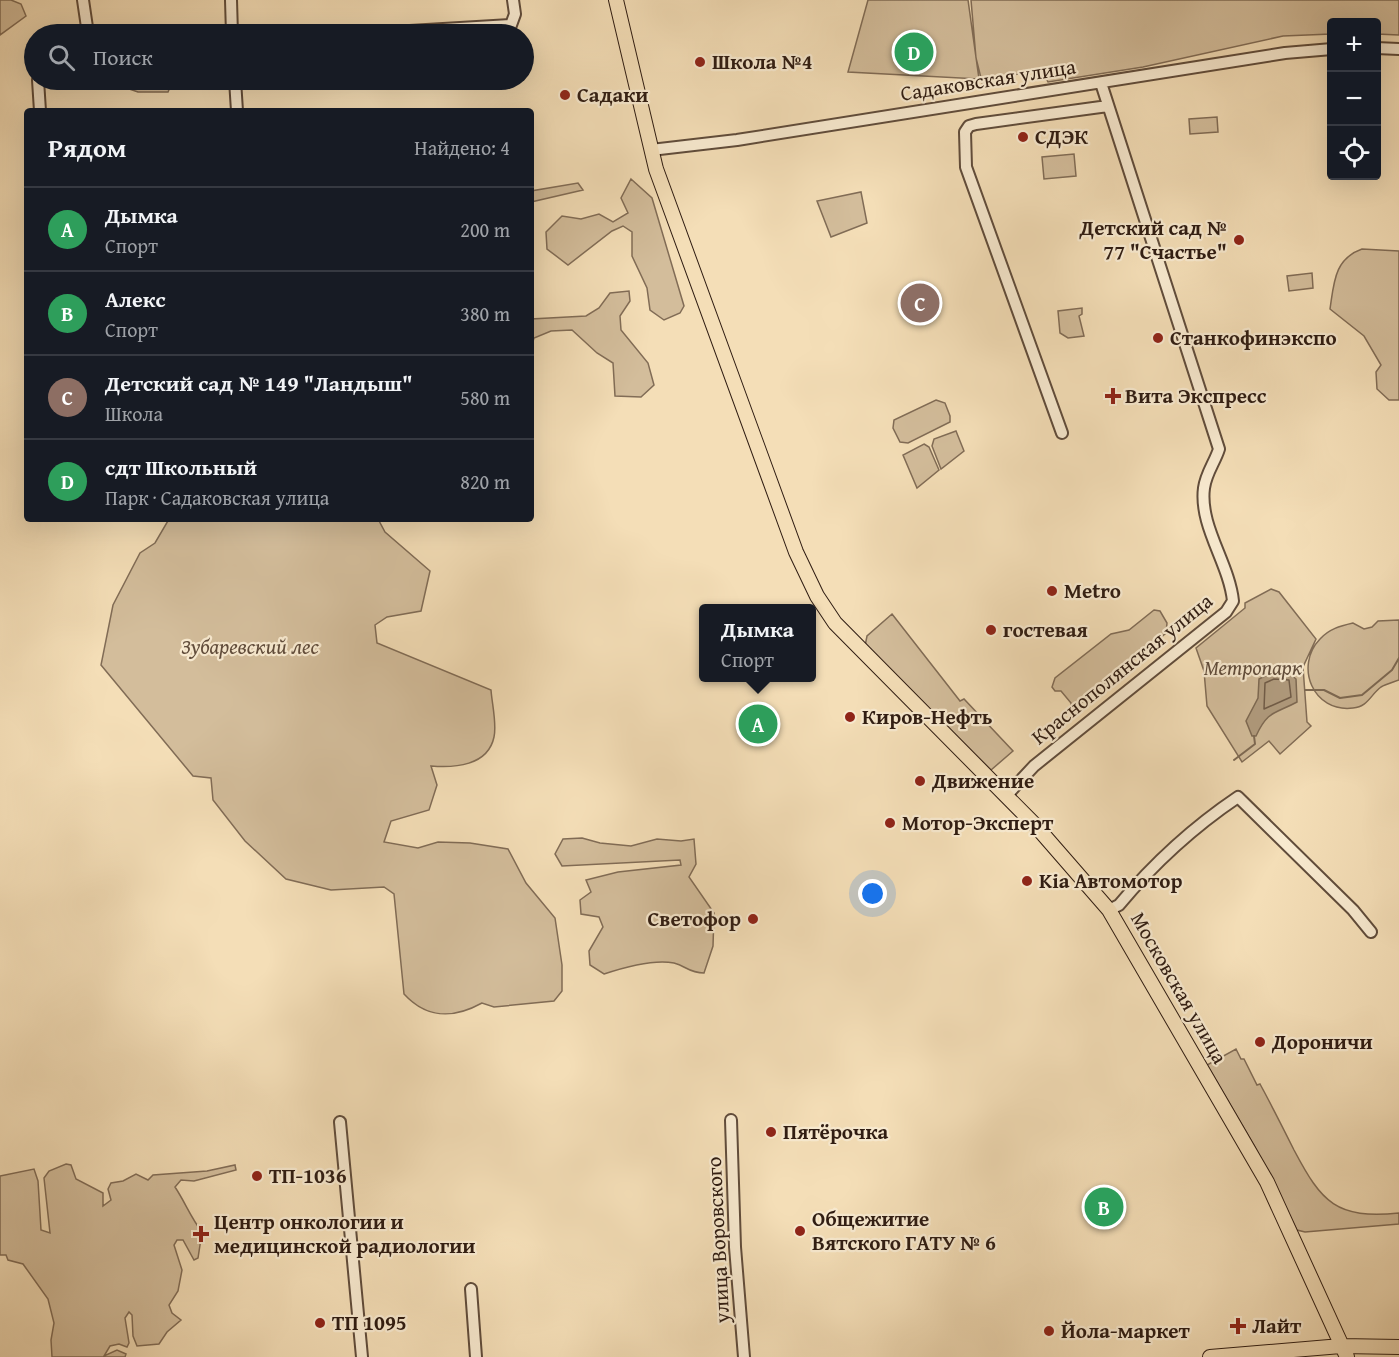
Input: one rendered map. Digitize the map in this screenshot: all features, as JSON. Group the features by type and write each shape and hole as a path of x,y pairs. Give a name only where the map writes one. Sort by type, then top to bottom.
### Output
{"main road":[{"path":"616,0 649,143"},
{"name":"Московская улица","path":"649,143 796,552 817,596 836,623 1086,880 1109,910 1267,1182 1344,1353"},
{"path":"1210,1357 1344,1353 1399,1347"}],"street":[{"path":"83,0 87,24"},
{"path":"231,0 232,24"},
{"path":"511,24 516,14 513,0"},
{"path":"1381,48 1399,49"},
{"name":"Садаковская улица","path":"649,143 748,138 1285,53 1327,49"},
{"name":"Краснополянская улица","path":"1006,796 1034,766 1226,612 1233,601 1206,512 1204,496 1206,480 1220,449 1101,83"},
{"path":"39,90 40,108"},
{"path":"236,90 237,108"},
{"path":"1062,433 966,167 965,132 971,125 1108,106"},
{"path":"1109,910 1119,905 1164,854 1206,818 1238,797 1353,910 1371,932"},
{"name":"улица Воровского","path":"731,1120 735,1247 744,1357"},
{"path":"340,1122 362,1357"},
{"path":"471,1289 476,1357"}],"green space":[{"path":"0,0 11,0 21,4 26,16 0,35"},
{"path":"868,0 968,0 979,79 848,72"},
{"path":"971,0 1399,0 1399,35 1381,34 1381,18 1327,18 1327,34 1283,36 1143,67 1048,82 1041,69 995,79 983,86 976,58"},
{"path":"132,90 169,90 168,92"},
{"path":"1217,117 1218,132 1190,134 1189,119"},
{"path":"1074,154 1076,176 1044,179 1042,157"},
{"path":"631,179 652,198 684,306 680,313 664,320 650,310 647,288 632,256 632,232 623,226 612,231 568,265 547,249 546,232 562,216 581,219 599,214 613,222 628,213 621,198"},
{"path":"578,183 583,190 534,201 534,190"},
{"path":"861,192 867,223 831,237 817,201"},
{"path":"1362,249 1399,251 1399,400 1389,400 1377,389 1376,372 1381,365 1364,336 1330,309 1337,273 1346,259"},
{"path":"1312,273 1313,288 1289,291 1287,276"},
{"path":"629,291 630,301 620,316 621,330 648,363 654,385 641,397 615,396 613,363 597,353 572,330 551,331 534,338 534,319 586,316 599,308 610,293"},
{"path":"1082,308 1082,314 1079,316 1084,336 1068,338 1060,333 1058,311"},
{"path":"936,400 945,403 950,422 908,443 900,442 893,428 894,420"},
{"path":"956,431 964,451 941,469 932,446 934,439"},
{"path":"924,444 929,447 939,470 917,488 903,455"},
{"name":"Зубаревский лес","path":"167,522 380,522 385,532 430,571 421,611 387,617 375,625 377,643 491,690 495,732 491,747 477,759 459,765 431,766 437,785 429,810 391,821 384,842 418,848 438,842 470,843 508,849 526,883 555,918 562,965 562,991 554,1001 494,1007 482,1003 451,1014 431,1012 422,1008 404,994 394,894 384,887 331,890 286,879 245,841 213,800 211,778 193,776 101,665 113,605 140,553 155,543"},
{"name":"Метропарк","path":"1271,589 1279,592 1316,639 1303,667 1307,722 1311,726 1280,754 1269,741 1242,762 1207,706 1204,671 1196,648 1245,608 1245,603"},
{"path":"1154,610 1160,611 1167,623 1166,633 1071,712 1071,703 1061,691 1055,691 1052,687 1055,678 1111,634 1129,630"},
{"path":"892,614 960,701 964,699 1013,751 991,770 865,646 867,636"},
{"path":"1399,620 1399,680 1381,687 1366,703 1353,708 1339,708 1327,703 1318,695 1308,674 1309,662 1312,650 1323,636 1335,628 1353,623 1364,629 1372,627 1378,621"},
{"path":"582,838 600,843 631,846 657,839 681,841 694,839 696,864 689,877 714,913 713,946 704,973 666,962 638,965 604,974 590,965 589,951 603,927 599,917 581,914 580,900 591,892 586,880 618,872 681,865 680,860 562,866 555,854 563,839"},
{"path":"1236,1049 1241,1059 1244,1059 1257,1085 1260,1084 1304,1168 1323,1195 1333,1204 1345,1210 1378,1214 1399,1213 1399,1224 1305,1232 1297,1230 1255,1147 1207,1065"},
{"path":"66,1164 71,1165 76,1179 103,1193 103,1206 111,1200 108,1189 111,1183 123,1181 136,1174 148,1180 153,1175 207,1171 235,1165 236,1170 194,1181 181,1180 175,1187 202,1232 198,1258 194,1260 183,1240 177,1240 174,1245 182,1270 178,1291 169,1305 172,1313 181,1320 167,1332 159,1344 137,1346 133,1336 132,1315 129,1312 125,1318 129,1343 127,1347 119,1344 110,1346 104,1356 117,1350 126,1354 125,1357 52,1357 51,1340 54,1323 48,1299 23,1264 8,1260 6,1255 0,1255 0,1176 34,1169 38,1181 41,1230 50,1233 44,1178 49,1171"}],"water":[{"path":"1289,673 1296,679 1297,702 1268,717 1256,736 1252,736 1246,721 1258,698 1259,679 1269,674"}],"waterway":[{"path":"1305,690 1324,690 1340,698 1362,695 1392,670 1399,658"},
{"path":"1234,760 1255,744 1254,736"}],"place":[{"name":"сдт Школьный","path":"914,52"},
{"name":"Школа №4","path":"700,62"},
{"name":"Садаки","path":"565,95"},
{"name":"СДЭК","path":"1023,137"},
{"name":"Детский сад № 77 \"Счастье\"","path":"1239,240"},
{"name":"Детский сад № 149 \"Ландыш\"","path":"920,303"},
{"name":"Станкофинэкспо","path":"1158,338"},
{"name":"Вита Экспресс","path":"1113,396"},
{"name":"Metro","path":"1052,591"},
{"name":"гостевая","path":"991,630"},
{"name":"Киров-Нефть","path":"850,717"},
{"name":"Дымка","path":"758,724"},
{"name":"Движение","path":"920,781"},
{"name":"Мотор-Эксперт","path":"890,823"},
{"name":"Kia Автомотор","path":"1027,881"},
{"name":"Светофор","path":"753,919"},
{"name":"Дороничи","path":"1260,1042"},
{"name":"Пятёрочка","path":"771,1132"},
{"name":"ТП-1036","path":"257,1176"},
{"name":"Алекс","path":"1104,1207"},
{"name":"Общежитие Вятского ГАТУ № 6","path":"800,1231"},
{"name":"Центр онкологии и медицинской радиологии","path":"201,1234"},
{"name":"ТП 1095","path":"320,1323"},
{"name":"Лайт","path":"1238,1326"},
{"name":"Йола-маркет","path":"1049,1331"}]}
